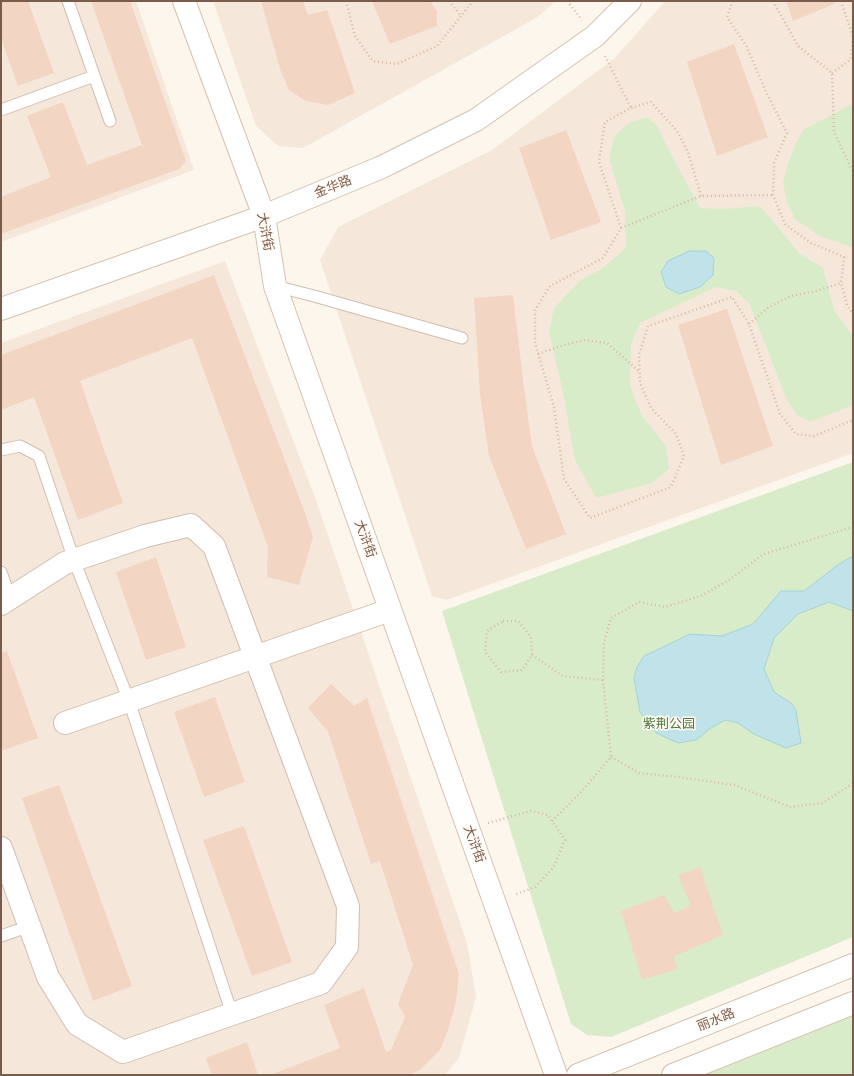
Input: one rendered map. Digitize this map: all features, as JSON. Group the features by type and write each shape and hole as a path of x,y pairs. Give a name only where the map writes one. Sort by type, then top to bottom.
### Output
{"street":[{"name":"大浒街","path":"184,1 264,216 275,286 556,1075"},
{"name":"金华路","path":"1,309 264,216 382,167 476,120 594,36 630,1"},
{"path":"1,848 48,977 77,1024 123,1052 321,982 347,947 348,906 214,546 191,525 145,536 64,563 5,601"},
{"path":"65,723 390,610"},
{"name":"丽水路","path":"578,1075 853,965"},
{"path":"673,1075 853,1003"}],"lane":[{"path":"68,1 110,121"},
{"path":"1,110 94,76"},
{"path":"275,286 462,338"},
{"path":"1,450 20,446 40,456 74,560 129,701 232,1014"},
{"path":"1,572 5,601"},
{"path":"1,936 30,926"}],"path":[{"path":"346,1 356,36 373,61 397,64 437,46 473,1"},
{"path":"449,1 461,16"},
{"path":"733,1 727,17 747,47 766,92 787,133 774,163 773,195 785,224 811,243 844,257 841,283 847,305 853,314"},
{"path":"773,1 798,46 832,73 834,132 853,172"},
{"path":"832,73 851,59 853,37 840,1"},
{"path":"594,36 631,108"},
{"path":"621,228 599,162 605,122 631,108 651,102 677,131 688,152 701,196"},
{"path":"773,195 701,196 621,228 603,258 550,286 535,310 535,343 554,406 564,479 590,518 671,487 684,456 676,434 651,408 640,383 640,355 648,326 732,297 750,324 780,414 796,434 814,436 853,420"},
{"path":"750,324 769,308 791,296 816,291 841,283"},
{"path":"538,354 564,345 585,340 607,343 640,372"},
{"path":"552,821 582,791 611,757 603,680 604,643 611,618 639,602 665,607 701,596 729,580 764,554 853,527"},
{"path":"504,620 518,621 531,637 532,655 522,670 501,672 485,652 487,631 504,620"},
{"path":"532,655 563,676 603,680"},
{"path":"611,757 639,773 734,785 790,807 823,803 853,783"},
{"path":"468,828 531,811 548,815 565,840 553,868 535,886 495,903"}],"shaded area":[{"path":"1,1 136,1 194,170 1,242"},
{"path":"213,1 556,1 536,18 303,148 278,146 256,126"},
{"path":"665,1 853,1 853,453 447,600 432,596 320,260 338,227 492,150 615,58"},
{"path":"225,261 317,503 467,943 476,997 459,1058 445,1075 1,1075 1,343"}],"green space":[{"path":"853,104 853,246 851,247 820,236 795,219 787,201 783,183 789,160 804,129"},
{"path":"647,117 658,127 700,208 724,209 760,206 799,253 823,268 834,310 853,337 853,405 810,422 798,416 787,400 749,303 736,291 716,287 640,323 631,344 630,387 642,416 666,446 669,469 652,483 596,498 575,460 563,392 549,332 554,308 581,280 603,268 626,248 625,211 609,158 614,137 629,123"},
{"name":"紫荆公园","path":"853,462 853,937 611,1037 587,1035 571,1024 442,611"},
{"path":"853,1013 853,1075 703,1075"}],"water":[{"path":"689,251 706,251 714,258 713,275 700,287 679,294 666,287 661,272 668,261"},
{"path":"853,556 853,611 829,602 798,614 774,638 764,669 774,692 791,703 796,710 801,743 786,748 754,734 738,723 725,720 711,728 696,740 678,743 656,733 640,712 634,678 637,667 644,656 690,634 722,636 753,624 781,591 804,591 839,564"}],"building":[{"path":"1,1 28,1 54,73 18,86 1,39"},
{"path":"91,1 130,1 186,161 179,169 1,234 1,197 51,177 27,116 63,102 87,165 142,145"},
{"path":"261,1 303,1 308,15 327,10 355,93 328,105 306,101 289,90 281,72"},
{"path":"372,1 430,1 437,11 437,26 390,44"},
{"path":"786,1 835,1 836,3 793,21"},
{"path":"734,44 768,137 717,156 687,62"},
{"path":"566,130 601,222 551,240 519,148"},
{"path":"214,275 313,537 299,585 267,577 268,547 192,338 80,381 123,503 78,520 34,397 1,410 1,355"},
{"path":"513,295 532,446 566,534 526,549 489,456 480,394 474,298"},
{"path":"727,309 773,446 721,465 678,325"},
{"path":"156,557 186,647 146,660 116,572"},
{"path":"7,651 38,738 1,751 1,653"},
{"path":"331,684 354,706 367,698 459,974 456,1002 448,1030 440,1050 420,1070 409,1075 270,1075 340,1048 324,1005 364,988 386,1052 391,1050 405,1017 398,1004 413,965 380,861 371,864 328,732 308,708"},
{"path":"215,697 245,782 204,797 174,712"},
{"path":"59,785 132,986 93,1001 22,798"},
{"path":"244,826 292,962 252,976 203,840"},
{"path":"700,867 723,935 673,957 678,969 642,980 621,911 664,895 674,913 691,906 678,875"},
{"path":"247,1042 258,1075 212,1075 206,1058"}]}
